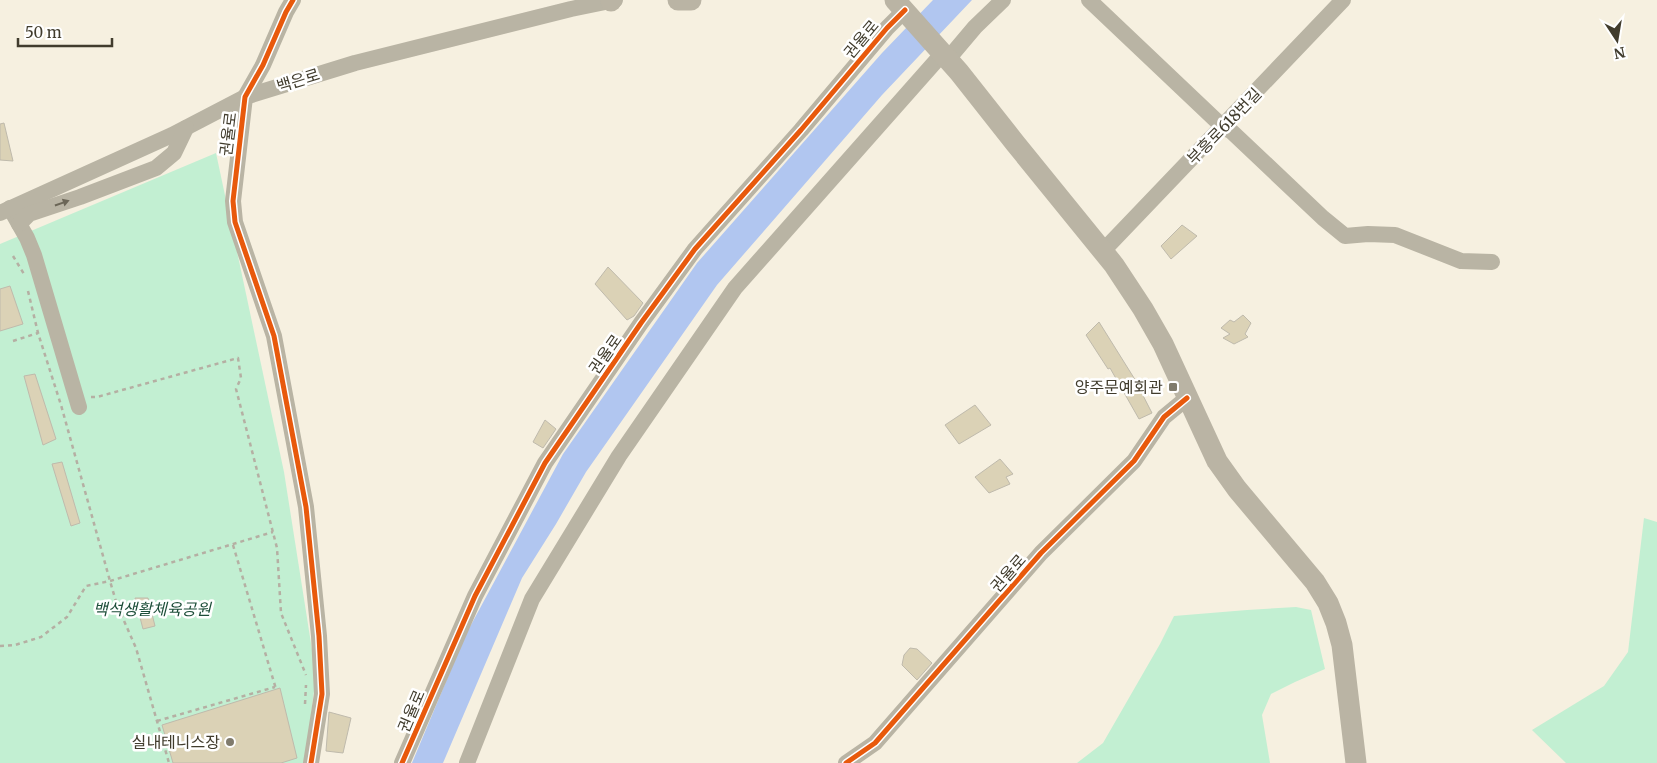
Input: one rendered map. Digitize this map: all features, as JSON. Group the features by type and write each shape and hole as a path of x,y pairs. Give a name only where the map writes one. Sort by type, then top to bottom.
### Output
{"main road":[{"path":"678,0 691,0"},
{"path":"902,6 946,56 1104,251 1143,309 1163,344 1210,448 1224,473 1316,582 1336,623 1342,645 1356,763"}],"street":[{"name":"권율로","path":"294,0 286,12 263,65 244,97 233,201 235,222 274,336 306,507 319,636 322,694 311,763"},
{"name":"백은로","path":"5,211 186,128 244,97 355,63 571,8 612,0"},
{"path":"467,763 532,599 619,456 735,288 946,56 1003,0"},
{"path":"1089,0 1223,127 1230,131 1323,218 1345,236 1368,234 1395,236 1461,261 1492,262"},
{"name":"부흥로618번길","path":"1104,251 1343,0"},
{"name":"권율로","path":"402,763 475,596 545,463 641,323 695,249 801,130 887,28 902,6"},
{"path":"19,224 29,214 156,168 174,153 186,128"},
{"path":"5,211 19,224 34,255 83,402"},
{"name":"권율로","path":"846,763 875,743 1041,553 1134,461 1164,417 1187,398"}],"path":[{"path":"13,256 25,277"},
{"path":"27,286 38,333 61,405 110,581 136,648 169,763"},
{"path":"13,341 38,333"},
{"path":"83,402 238,358 240,378 236,389 277,548 281,613 307,677 304,706"},
{"path":"0,646 15,645 41,636 66,617 86,586 110,581 273,532"},
{"path":"157,722 276,688 233,544"}],"green space":[{"name":"백석생활체육공원","path":"216,153 284,472 316,675 305,763 0,763 0,244"},
{"path":"1644,518 1657,522 1657,763 1566,763 1532,730 1604,686 1628,652"},
{"path":"1296,607 1311,610 1325,669 1271,694 1262,715 1270,763 1077,763 1103,743 1174,616"}],"water":[{"path":"933,0 972,0 882,95 717,285 586,472 522,578 443,763 412,763 465,636 563,454 697,263 882,53"}],"building":[{"path":"4,123 13,161 0,160 0,124"},
{"path":"1182,225 1197,236 1171,259 1161,246"},
{"path":"608,267 643,303 634,316 627,320 595,284"},
{"path":"10,286 23,324 0,331 0,289"},
{"path":"1243,315 1251,323 1245,334 1248,337 1234,344 1223,338 1230,334 1221,328 1230,320 1234,322"},
{"path":"1099,322 1134,378 1152,413 1139,419 1110,368 1108,369 1086,335"},
{"path":"35,374 56,439 43,445 24,376"},
{"path":"975,405 991,425 959,444 945,425"},
{"path":"545,420 556,429 543,448 533,442"},
{"path":"1000,459 1013,474 1006,477 1010,484 989,493 975,477"},
{"path":"62,462 80,523 71,526 52,464"},
{"path":"135,598 148,598 155,626 143,629"},
{"path":"910,648 917,649 932,663 917,680 902,665 904,655"},
{"name":"실내테니스장","path":"280,688 297,758 281,763 173,763 162,725"},
{"path":"329,712 351,718 343,753 326,751"}],"cycle path":[{"path":"293,0 263,65 245,97 233,201 235,222 274,336 306,507 319,636 322,694 311,763"},
{"path":"402,763 475,596 545,463 641,323 695,249 801,130 887,28 905,10"},
{"path":"846,763 875,743 1041,553 1134,461 1164,417 1187,398"}],"place":[{"name":"양주문예회관","path":"1173,387"},
{"name":"실내테니스장","path":"230,742"}]}
